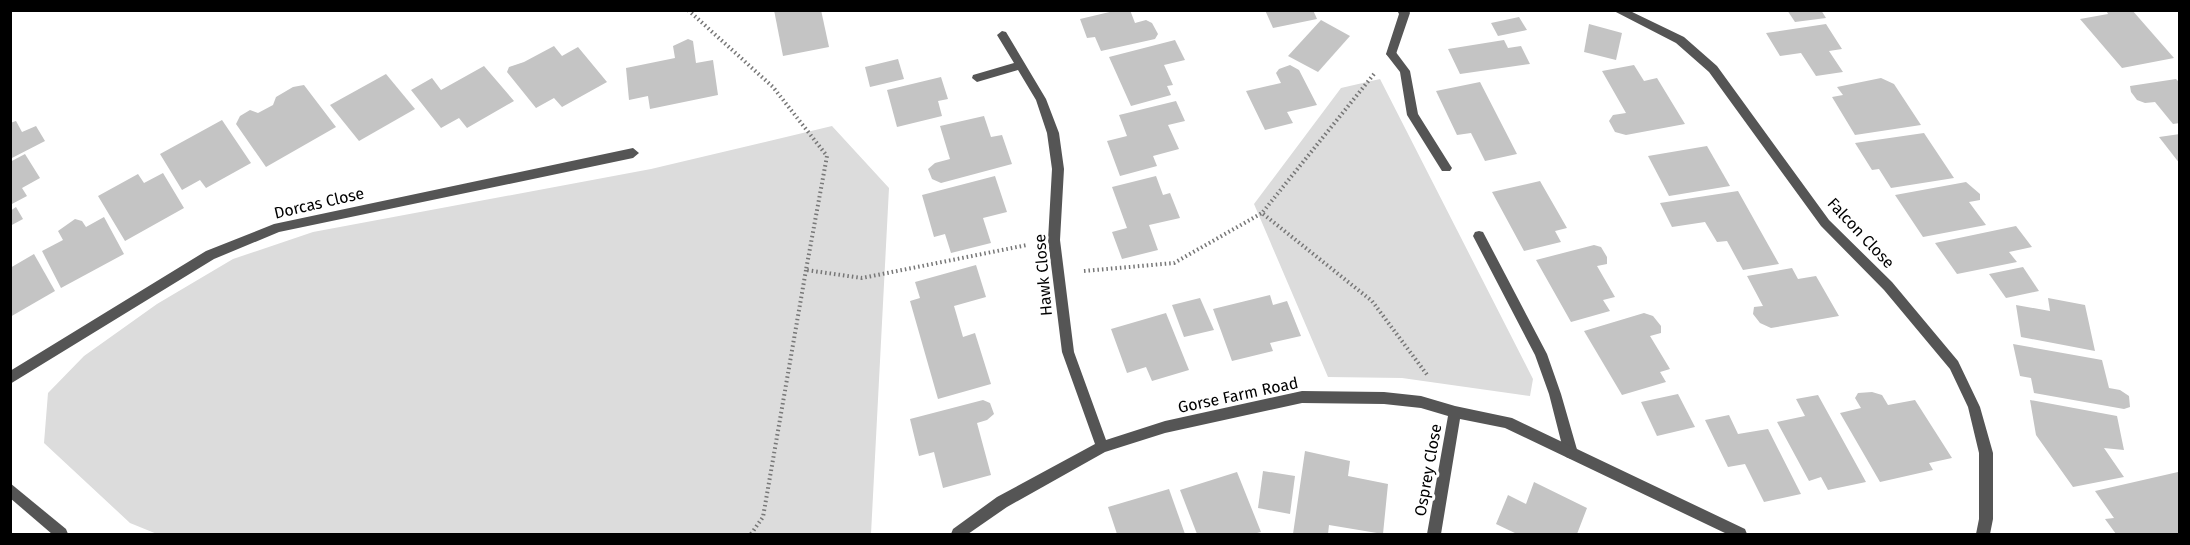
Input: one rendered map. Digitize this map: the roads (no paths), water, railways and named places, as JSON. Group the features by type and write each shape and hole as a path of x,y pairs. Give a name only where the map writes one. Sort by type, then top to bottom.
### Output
{"street":[{"path":"1418,10 1404,12 1391,54 1405,71 1413,115 1446,168"},
{"name":"Falcon Close","path":"1617,10 1680,39 1713,69 1825,223 1888,286 1954,365 1974,407 1986,453 1986,519 1983,534"},
{"name":"Hawk Close","path":"1002,35 1041,99 1053,134 1058,169 1054,240 1068,352 1102,447"},
{"path":"977,78 1021,65"},
{"name":"Dorcas Close","path":"10,378 210,255 278,227 633,153"},
{"path":"1479,236 1541,354 1555,394 1570,453"},
{"name":"Gorse Farm Road","path":"957,534 1002,502 1102,447 1165,427 1302,397 1384,398 1421,402 1455,412 1507,422 1740,534"},
{"name":"Osprey Close","path":"1434,534 1455,412"},
{"path":"10,489 61,534"}]}
